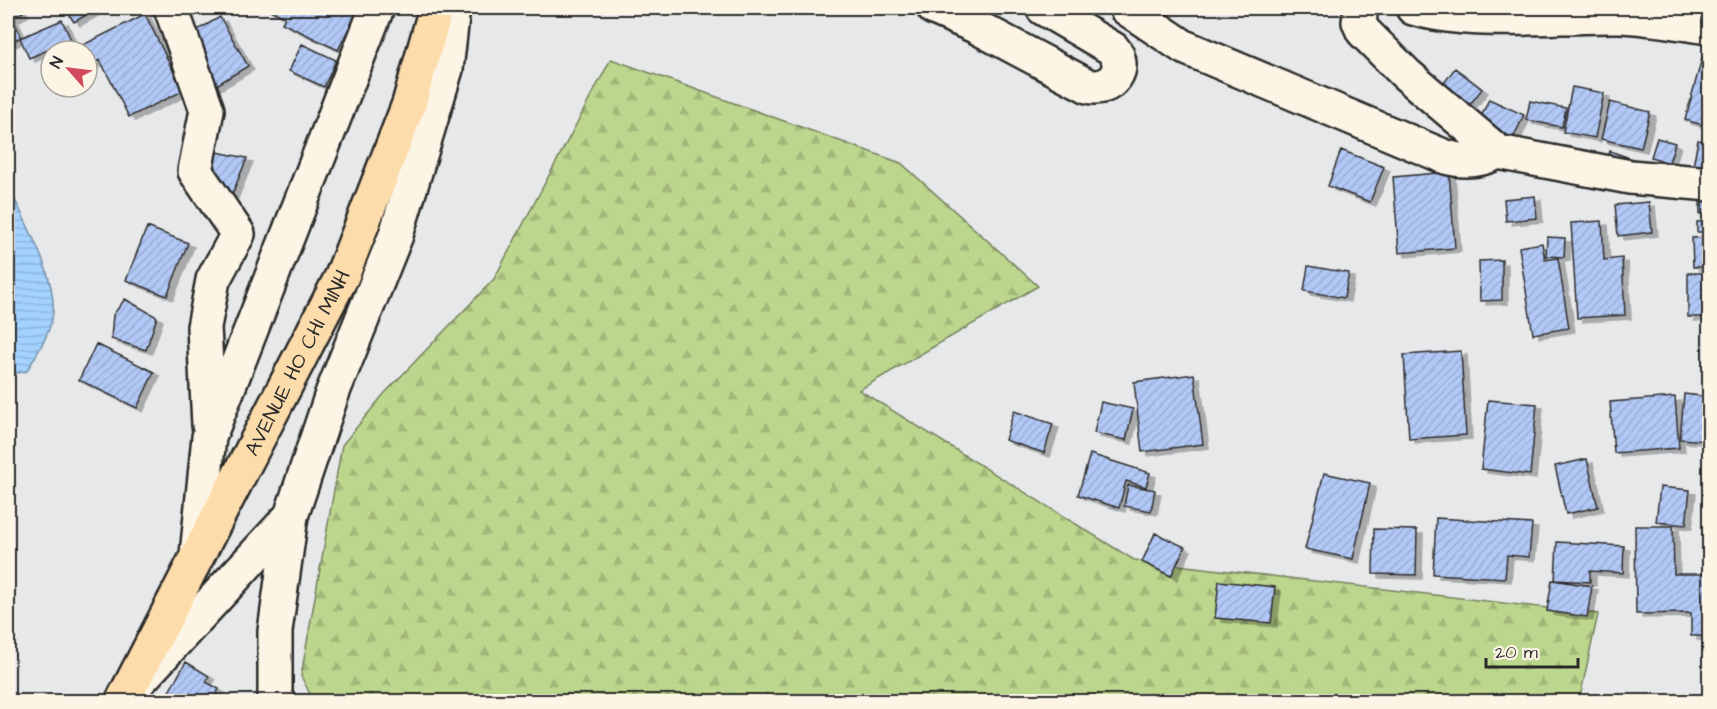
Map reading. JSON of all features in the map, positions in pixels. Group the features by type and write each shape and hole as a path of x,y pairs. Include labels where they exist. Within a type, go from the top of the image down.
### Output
{"main road":[{"name":"AVENUE HO CHI MINH","path":"124,698 342,276 409,104 436,8"}],"street":[{"path":"171,8 207,110 195,171 270,283"},
{"path":"209,437 377,8"},
{"path":"276,700 275,632 291,516 332,394 396,235 446,69 453,8"},
{"path":"934,8 975,26 1088,86 1104,87 1112,82 1119,68 1118,58 1113,49 1043,8"},
{"path":"1126,8 1185,47 1443,156 1465,161 1488,157 1498,152"},
{"path":"1361,8 1359,22 1363,31 1406,74 1498,152 1630,177 1710,184"},
{"path":"1413,8 1432,13 1484,17 1622,16 1710,27"},
{"path":"197,559 209,437 204,327 213,280 238,234"},
{"path":"124,698 291,516"}],"green space":[{"path":"611,59 901,163 1038,286 859,390 1134,560 1598,614 1579,702 314,702 301,676 342,445 384,394 494,279"}],"water":[{"path":"8,192 13,195 45,268 53,298 53,312 47,335 27,371 8,375"}],"building":[{"path":"8,8 20,8 23,12 12,18 21,37 8,44"},
{"path":"65,8 99,8 74,22"},
{"path":"266,8 359,8 338,50 282,23 285,17"},
{"path":"145,14 183,91 129,117 99,60 99,39 95,39"},
{"path":"220,17 248,66 215,86 187,36"},
{"path":"62,20 71,39 39,39 39,54 29,58 20,38"},
{"path":"302,44 336,60 324,87 289,71"},
{"path":"1704,51 1710,53 1710,127 1685,120"},
{"path":"1455,68 1482,89 1468,107 1441,87"},
{"path":"1572,87 1604,93 1595,138 1563,132"},
{"path":"1489,99 1524,115 1508,149 1474,133"},
{"path":"1530,101 1566,108 1562,127 1526,120"},
{"path":"1610,102 1650,112 1641,148 1601,139"},
{"path":"1657,138 1675,143 1669,163 1651,157"},
{"path":"1698,140 1710,142 1710,181 1691,177"},
{"path":"1341,150 1384,167 1370,202 1328,186"},
{"path":"212,151 247,158 226,209"},
{"path":"1610,151 1644,163 1606,164"},
{"path":"1449,172 1455,248 1399,253 1393,177"},
{"path":"1535,196 1537,218 1506,221 1504,199"},
{"path":"1700,201 1710,201 1710,214 1700,214"},
{"path":"1649,202 1652,232 1618,236 1615,205"},
{"path":"1602,221 1604,260 1622,258 1625,315 1577,318 1571,223"},
{"path":"1710,221 1710,232 1697,232 1697,222"},
{"path":"147,227 188,243 167,296 126,280"},
{"path":"1547,237 1565,238 1564,257 1546,256"},
{"path":"1710,237 1710,267 1693,267 1692,238"},
{"path":"1542,243 1545,260 1558,258 1569,328 1533,334 1519,247"},
{"path":"1502,260 1502,300 1480,301 1479,261"},
{"path":"1308,266 1349,273 1344,298 1304,291"},
{"path":"1688,273 1710,273 1710,317 1688,317"},
{"path":"125,299 157,317 146,350 111,339 113,315"},
{"path":"96,344 154,372 137,408 79,380"},
{"path":"1461,351 1466,435 1409,439 1404,355"},
{"path":"1194,374 1203,444 1142,452 1134,382"},
{"path":"1684,394 1710,397 1708,441 1680,439"},
{"path":"1675,397 1679,448 1614,453 1610,402"},
{"path":"1488,400 1537,404 1530,475 1481,469"},
{"path":"1101,402 1133,409 1126,440 1094,433"},
{"path":"1014,411 1053,424 1044,453 1005,440"},
{"path":"1090,454 1150,473 1146,487 1126,481 1119,508 1078,495"},
{"path":"1587,459 1598,507 1566,514 1555,466"},
{"path":"1324,473 1370,483 1353,559 1305,549"},
{"path":"1128,485 1155,490 1151,511 1124,506"},
{"path":"1660,487 1690,490 1686,525 1656,522"},
{"path":"1436,518 1532,524 1529,557 1507,555 1505,578 1433,574"},
{"path":"1635,526 1673,526 1674,574 1710,574 1710,636 1691,636 1691,613 1636,614"},
{"path":"1374,529 1417,530 1416,575 1373,574"},
{"path":"1155,533 1185,547 1171,576 1142,562"},
{"path":"1557,542 1624,546 1623,573 1590,571 1590,582 1555,580"},
{"path":"1552,580 1592,586 1587,617 1547,611"},
{"path":"1219,581 1275,587 1271,623 1215,618"},
{"path":"186,662 209,676 206,682 219,689 212,702 163,702"}]}
